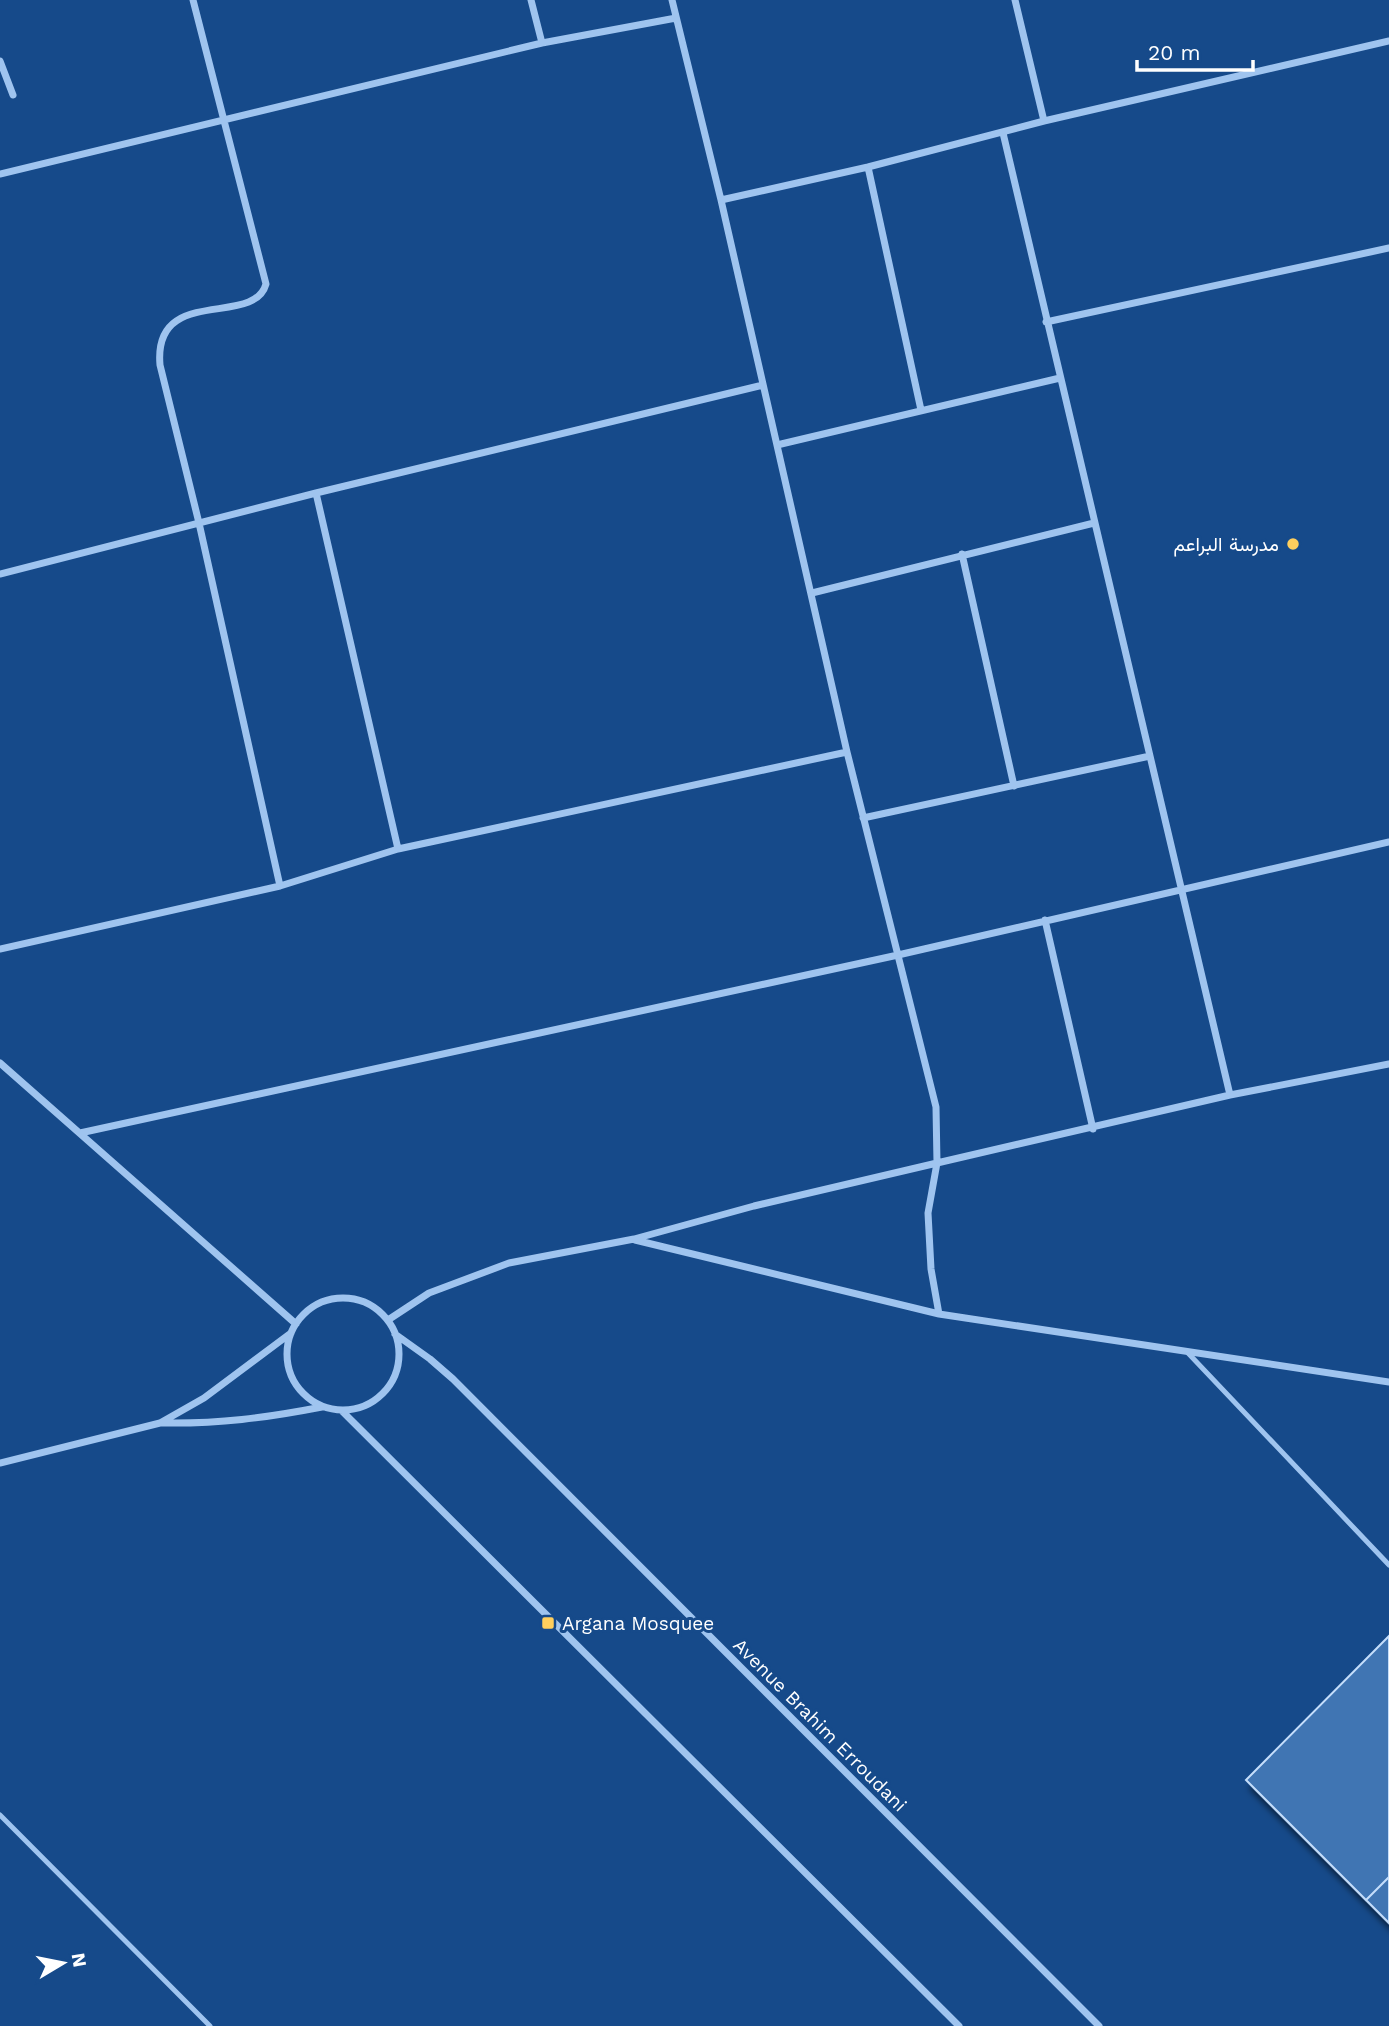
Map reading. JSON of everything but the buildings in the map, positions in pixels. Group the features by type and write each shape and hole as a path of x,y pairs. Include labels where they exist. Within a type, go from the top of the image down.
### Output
{"street":[{"path":"193,0 266,284 263,292 254,300 190,315 174,322 160,340 160,365 199,523 281,886"},
{"path":"531,0 542,43"},
{"path":"672,0 721,200 847,752 936,1107 937,1163 928,1213 931,1269 939,1314"},
{"path":"1015,0 1044,121"},
{"path":"0,174 542,43 676,18"},
{"path":"721,200 1389,41"},
{"path":"0,61 13,95"},
{"path":"1003,133 1230,1095"},
{"path":"868,167 921,410"},
{"path":"1046,321 1389,248"},
{"path":"777,445 1060,378"},
{"path":"0,574 316,493 763,386"},
{"path":"316,493 398,849"},
{"path":"812,593 1094,523"},
{"path":"962,554 1014,786"},
{"path":"0,949 281,886 398,849 847,752"},
{"path":"863,818 1150,756"},
{"path":"80,1133 898,955 1389,842"},
{"path":"1045,920 1093,1129"},
{"path":"0,1063 296,1324"},
{"path":"388,1320 429,1293 509,1263 635,1239 754,1206 1230,1095 1389,1064"},
{"path":"635,1239 939,1314 1389,1382"},
{"path":"333,1299 363,1301 377,1309 388,1320 399,1349 399,1365 394,1380 385,1393 365,1406 342,1411 322,1407 307,1397 296,1384 289,1368 287,1350 291,1333 305,1313 318,1304 333,1299"},
{"path":"160,1423 204,1398 291,1333"},
{"name":"Avenue Brahim Erroudani","path":"395,1334 453,1379 1099,2026"},
{"path":"0,1463 160,1423 213,1424 268,1418 322,1407"},
{"path":"342,1411 959,2026"}],"lane":[{"path":"1188,1353 1389,1564"},
{"path":"0,1815 210,2026"}],"place":[{"name":"مدرسة البراعم","path":"1293,544"},
{"name":"Argana Mosquee","path":"548,1623"}]}
